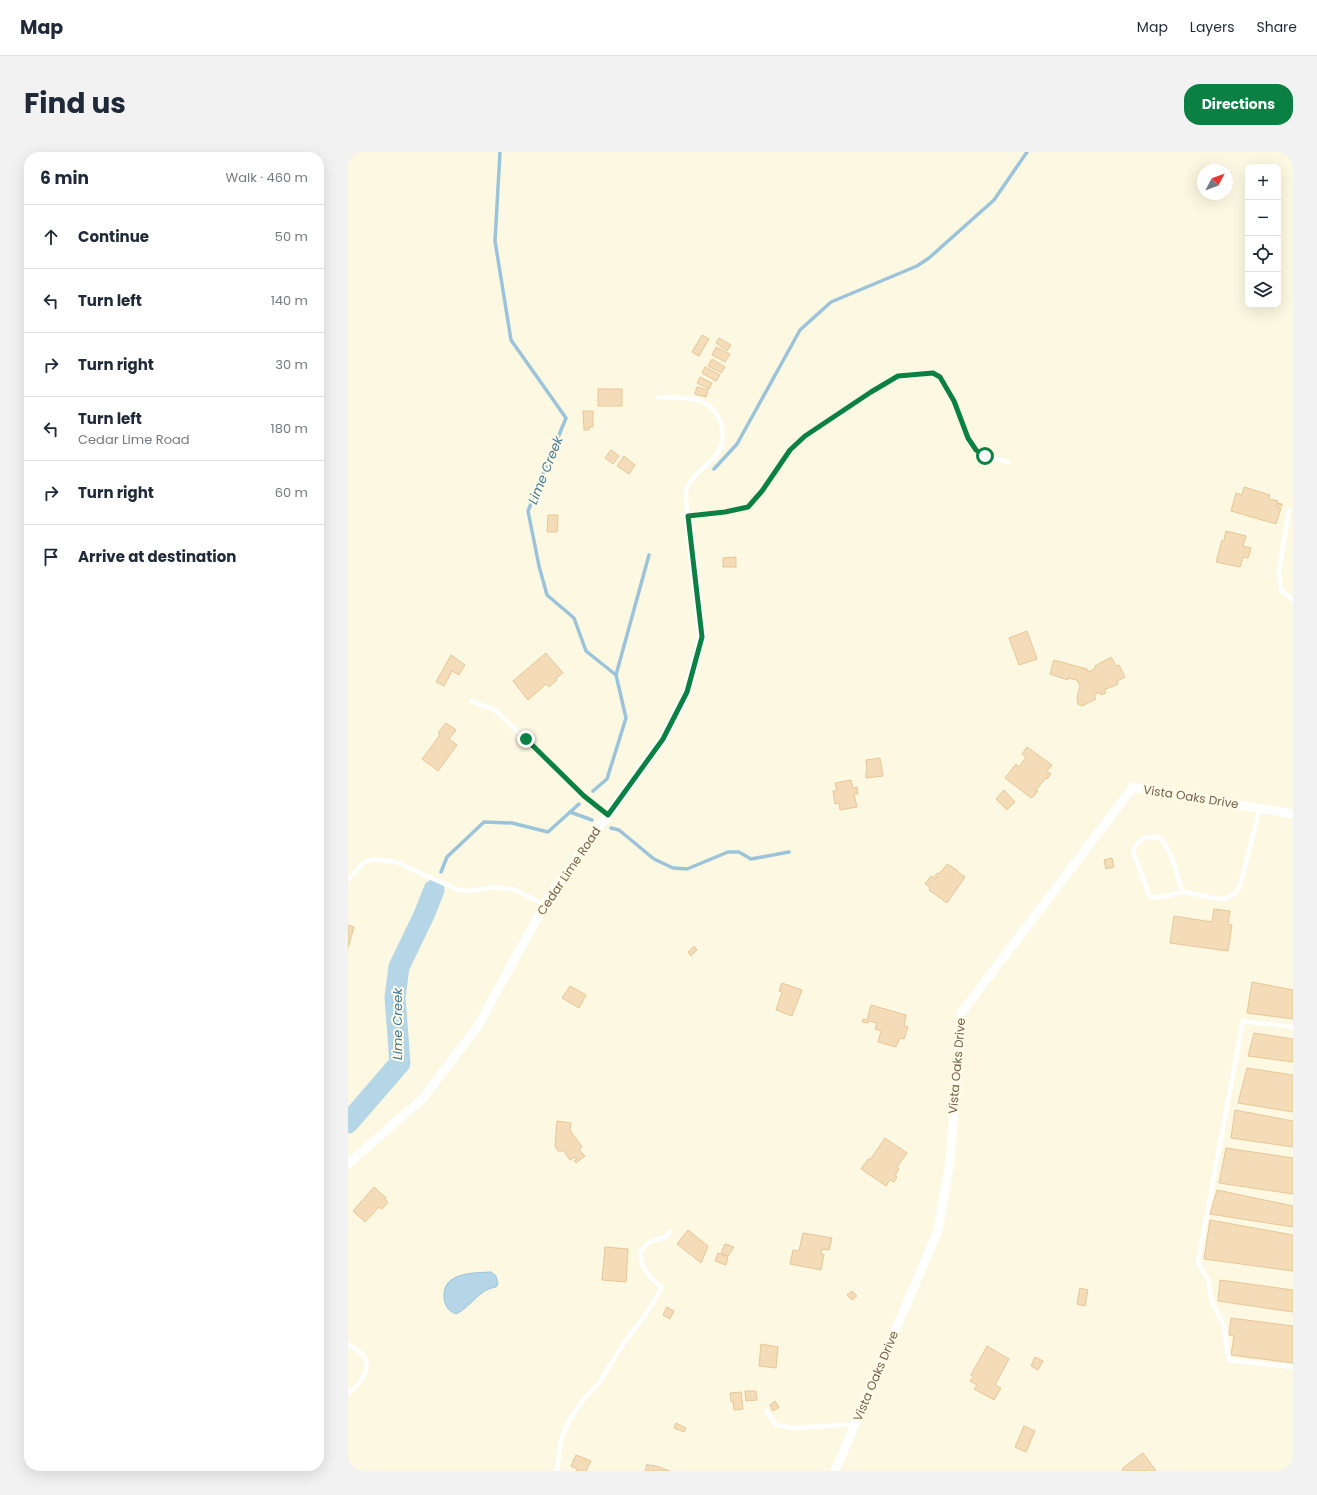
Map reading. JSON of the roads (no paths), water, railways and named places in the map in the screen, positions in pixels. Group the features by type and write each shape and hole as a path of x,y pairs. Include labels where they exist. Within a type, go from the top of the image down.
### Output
{"street":[{"name":"Cedar Lime Road","path":"348,1164 423,1098 478,1026 550,895 663,739 687,692 702,637 688,516"},
{"name":"Vista Oaks Drive","path":"835,1471 938,1231 950,1161 962,1012 1133,787 1293,814"}],"lane":[{"path":"656,397 692,398 709,404 720,420 724,432 718,453 695,476 686,489 688,516 725,512 748,507 762,491 790,450 805,436 898,376 933,373 940,377 954,401 968,438 976,450 985,456 1008,462"},
{"path":"1289,510 1279,571 1281,590 1293,600"},
{"path":"471,701 495,710 584,796 608,815"},
{"path":"1183,892 1167,846 1162,839 1156,836 1142,839 1135,845 1133,851 1151,897 1156,898 1183,892 1220,899 1231,897 1237,892 1240,886 1260,808"},
{"path":"348,880 363,863 373,859 396,862 458,890 470,891 494,886 516,890 545,905"},
{"path":"1293,1027 1243,1021 1198,1262 1208,1280 1212,1302 1223,1324 1228,1360 1293,1367"},
{"path":"557,1471 561,1439 571,1417 586,1397 600,1382 629,1336 647,1313 662,1287 647,1276 642,1264 640,1252 649,1242 665,1237 670,1232"},
{"path":"348,1344 362,1353 366,1363 365,1370 359,1384 348,1393"},
{"path":"767,1411 776,1425 793,1428 855,1424"}],"water":[{"path":"491,1272 496,1276 498,1284 496,1287 485,1291 456,1314 451,1312 445,1304 444,1298 445,1289 448,1283 460,1276"}],"waterway":[{"name":"Lime Creek","path":"500,152 495,241 511,340 566,418 528,511 539,566 547,595 574,618 586,651 616,675 626,718 607,779 593,791"},
{"path":"714,469 737,444 800,330 831,302 917,266 929,258 994,200 1027,152"},
{"path":"616,675 649,555"},
{"name":"Lime Creek","path":"441,872 447,857 484,822 512,823 548,832 579,804"},
{"path":"570,812 592,820"},
{"path":"611,828 619,830 654,859 673,868 687,869 728,852 739,852 751,859 789,852"},
{"name":"Lime Creek","path":"348,1123 400,1063 395,997 399,967 424,915 434,890"}]}
